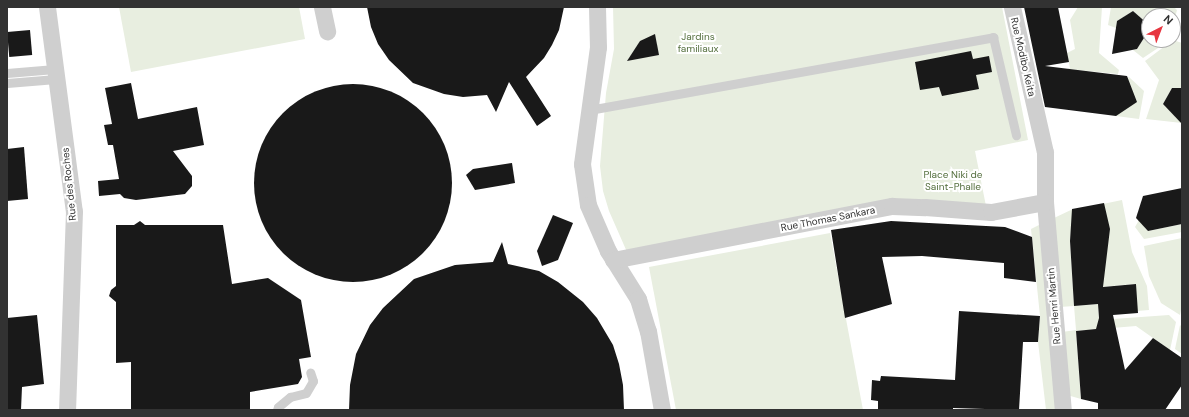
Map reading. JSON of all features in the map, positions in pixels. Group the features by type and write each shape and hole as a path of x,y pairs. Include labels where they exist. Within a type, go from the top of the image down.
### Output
{"street":[{"name":"Rue des Roches","path":"47,7 74,211 68,410"},
{"path":"322,7 327,31"},
{"path":"597,7 598,47 582,164 588,205 608,251 638,298 648,331 662,410"},
{"name":"Rue Modibo Keita","path":"1012,7 1045,152 1045,202"},
{"name":"Rue Thomas Sankara","path":"613,260 892,206 992,212 1045,202"},
{"name":"Rue Henri Martin","path":"1045,202 1064,410"}],"lane":[{"path":"589,110 993,37 1016,135"},
{"path":"7,73 56,74"},
{"path":"7,83 56,74"},
{"path":"277,410 278,407 290,397 306,393 313,381 310,372"}],"green space":[{"path":"119,7 299,7 305,39 131,72"},
{"path":"613,7 1002,7 1028,140 975,151 986,206 891,200 627,252 609,211 603,191 600,166 606,93 614,49"},
{"path":"1078,7 1102,7 1099,53 1119,70 1118,74 1067,69 1070,68 1067,53 1075,49 1070,20"},
{"path":"1111,7 1175,8 1141,8 1141,18 1133,11 1117,21 1116,28 1108,25"},
{"path":"1141,43 1141,48 1158,48 1143,58 1133,50 1137,49"},
{"path":"1182,43 1182,88 1172,88 1163,104 1182,123 1146,119 1159,80 1145,61 1162,48 1181,48"},
{"path":"1129,77 1144,91 1139,119 1116,116 1127,78"},
{"path":"1122,200 1132,252 1147,286 1149,310 1137,311 1135,284 1102,287 1098,205"},
{"path":"1073,209 1070,241 1074,306 1060,307 1054,218"},
{"path":"1139,220 1148,231 1182,224 1182,232 1144,239 1135,227"},
{"path":"1039,225 1059,410 1046,410 1038,342 1040,316 1031,229"},
{"path":"830,233 863,410 676,410 649,267"},
{"path":"1182,238 1182,306 1180,315 1161,303 1149,276 1144,246"},
{"path":"1098,304 1099,320 1169,315 1176,322 1170,350 1136,326 1076,331 1081,399 1067,395 1062,332 1076,330 1074,306"},
{"path":"1180,325 1182,327 1182,354 1175,349"}],"building":[{"path":"367,7 564,7 559,30 552,45 544,58 526,77 551,116 537,126 509,82 496,112 487,95 463,97 444,94 413,83 389,60 378,44 371,27"},
{"path":"1024,7 1058,7 1069,62 1045,66 1127,76 1137,102 1116,116 1045,107"},
{"path":"1133,11 1141,18 1141,43 1137,49 1112,54 1117,21"},
{"path":"30,30 32,55 9,57 7,32"},
{"path":"655,34 659,55 627,61 640,41"},
{"path":"971,51 973,59 989,56 992,72 976,75 979,89 942,96 939,87 920,90 915,62"},
{"path":"131,83 138,119 197,107 204,145 173,151 192,176 192,186 185,194 136,200 124,198 120,194 99,196 98,181 119,179 113,145 108,145 104,125 112,124 105,88"},
{"path":"353,84 382,88 400,96 423,113 440,136 448,154 452,183 448,212 440,230 423,253 400,270 382,278 353,282 324,278 306,270 283,253 266,230 258,212 254,183 258,154 266,136 283,113 306,96 324,88"},
{"path":"1172,88 1182,88 1182,124 1163,104"},
{"path":"24,147 28,199 7,201 7,149"},
{"path":"512,163 515,183 475,190 466,175 473,169"},
{"path":"1182,188 1182,224 1148,231 1136,218 1143,196"},
{"path":"1104,203 1110,229 1103,287 1136,284 1138,313 1113,315 1125,370 1153,338 1182,358 1182,385 1165,410 1098,410 1098,403 1081,399 1076,331 1096,329 1099,318 1098,304 1074,306 1070,241 1072,209"},
{"path":"553,215 573,223 558,260 542,266 537,251"},
{"path":"140,221 145,225 223,225 232,284 268,278 301,300 311,357 299,359 302,377 298,384 250,392 250,410 131,410 131,362 116,363 116,302 109,296 111,290 116,286 116,225 134,225"},
{"path":"891,221 1005,227 1032,237 1036,282 1004,278 1004,263 922,256 882,257 892,304 845,318 831,230"},
{"path":"502,242 508,264 539,271 558,282 583,302 597,318 613,345 619,364 623,385 624,410 349,410 350,385 356,354 370,325 383,308 414,279 455,265 493,262"},
{"path":"959,311 1040,316 1038,342 1023,342 1019,410 953,408 953,410 878,410 878,401 871,400 872,380 880,381 881,376 955,380"},
{"path":"37,315 44,384 22,387 21,410 7,410 7,318"}],"park label":[{"name":"Jardins familiaux","path":"698,42"},
{"name":"Place Niki de Saint-Phalle","path":"953,180"}]}
